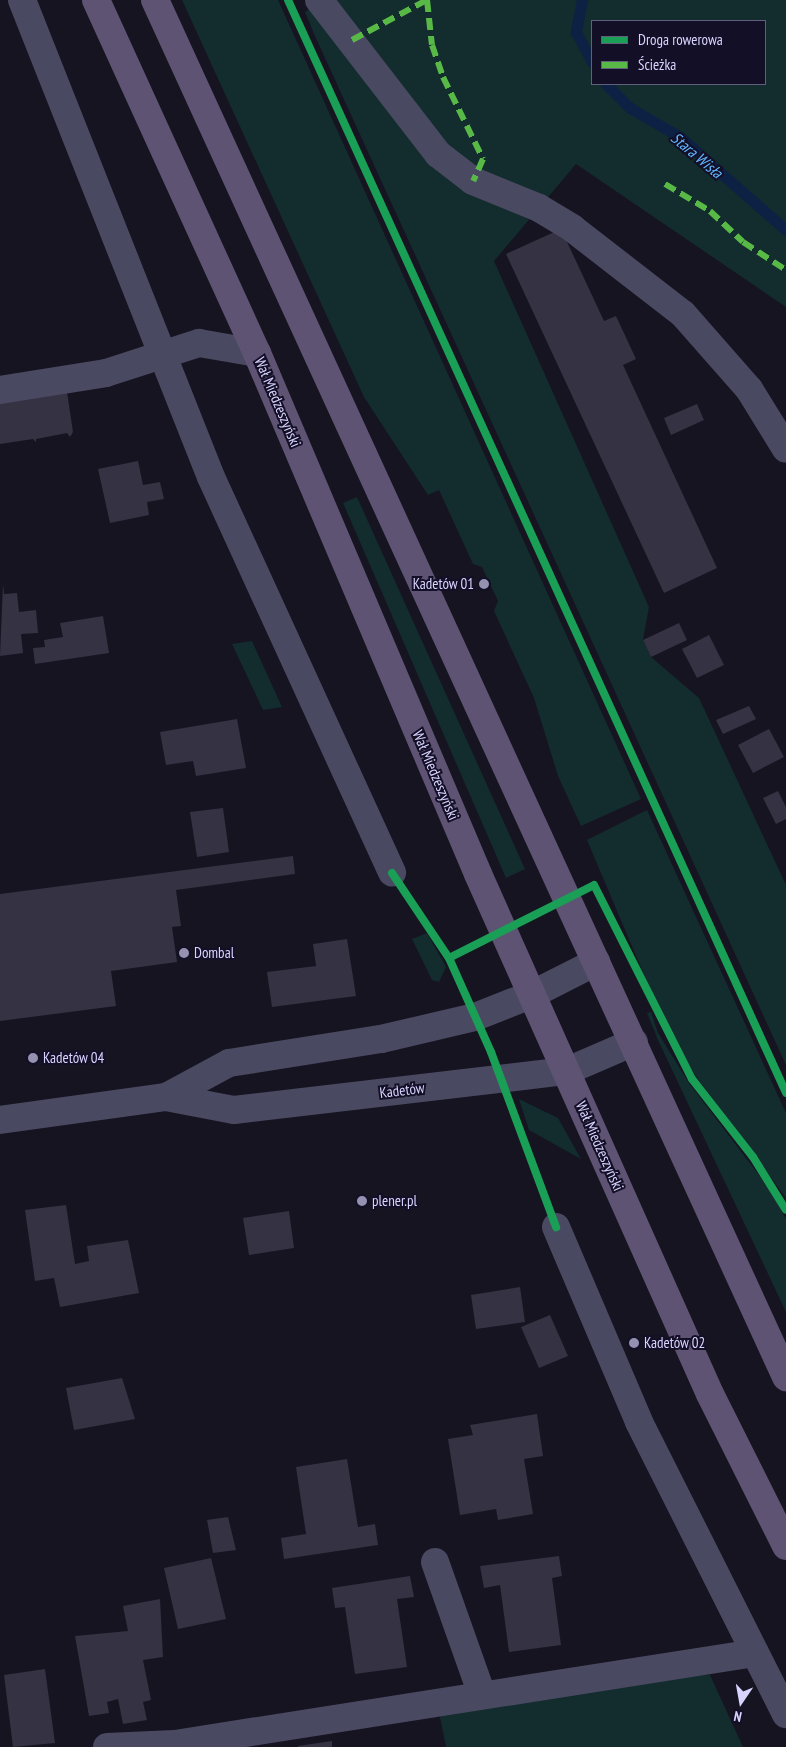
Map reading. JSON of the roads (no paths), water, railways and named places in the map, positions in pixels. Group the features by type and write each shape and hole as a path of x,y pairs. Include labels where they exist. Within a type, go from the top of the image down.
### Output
{"main road":[{"name":"Wał Miedzeszyński","path":"96,0 257,353 533,994 710,1394 786,1546"},
{"path":"155,0 786,1376"}],"street":[{"path":"22,0 211,477 392,873"},
{"path":"320,1 438,154 473,181 539,208 572,228 683,314 749,389 786,448"},
{"path":"0,390 106,373 190,345 211,342 257,353"},
{"name":"Kadetów","path":"166,1098 229,1063 381,1039 451,1024 533,994 596,962"},
{"name":"Kadetów","path":"0,1120 166,1098 234,1110 567,1071 634,1042"},
{"path":"556,1227 640,1422 786,1714"},
{"path":"435,1562 482,1695"},
{"path":"107,1747 175,1744 755,1653"}],"waterway":[{"name":"Stara Wisła","path":"582,0 576,32 591,60"},
{"name":"Stara Wisła","path":"607,85 630,108 680,137 786,230"}],"place":[{"name":"Kadetów 01","path":"484,584"},
{"name":"Dombal","path":"184,953"},
{"name":"Kadetów 04","path":"33,1058"},
{"name":"plener.pl","path":"362,1201"},
{"name":"Kadetów 02","path":"634,1343"}]}
